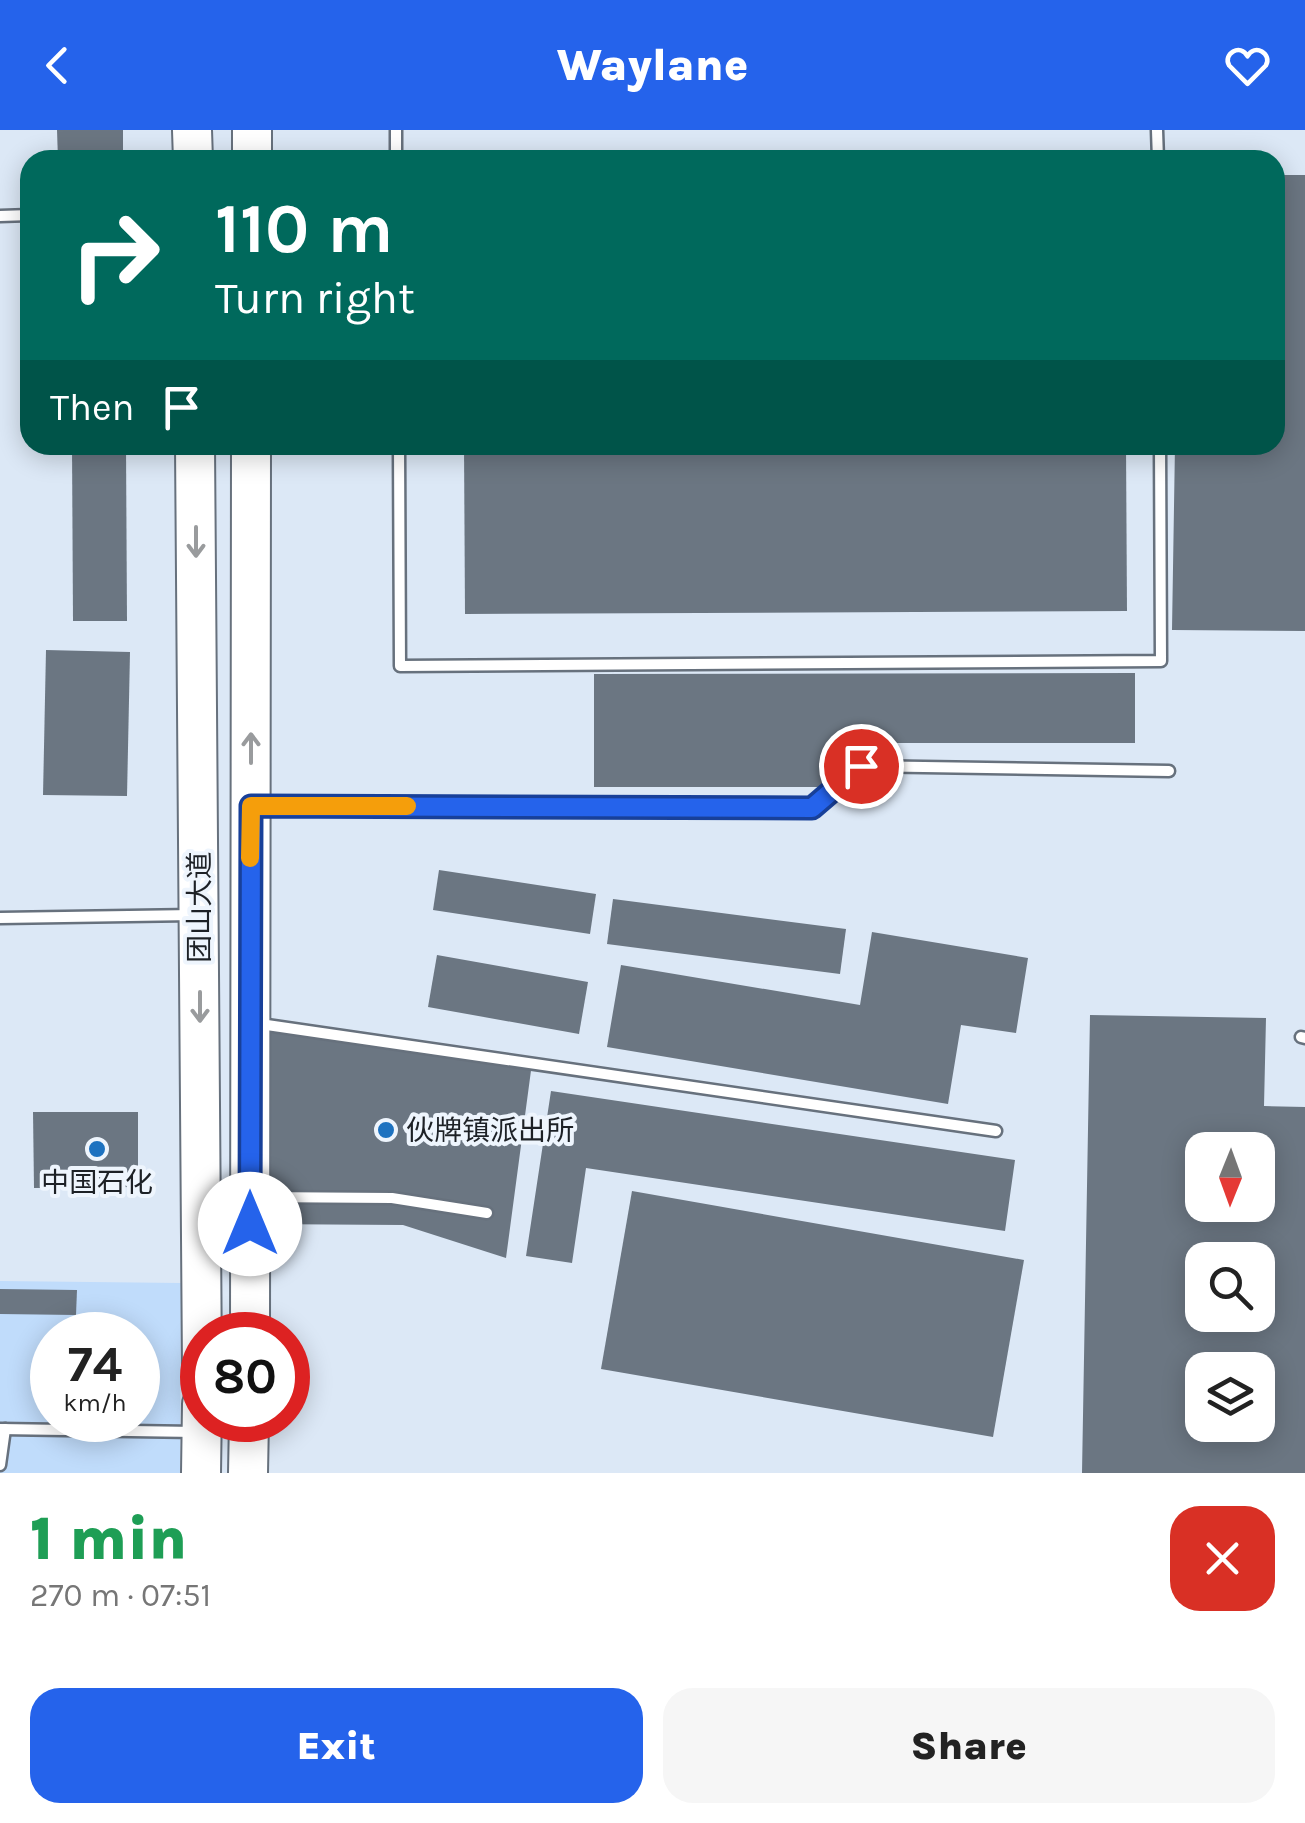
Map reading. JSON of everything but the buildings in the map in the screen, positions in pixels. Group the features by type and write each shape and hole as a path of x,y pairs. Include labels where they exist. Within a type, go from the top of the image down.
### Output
{"highway":[{"name":"团山大道","path":"195,455 202,1312"},
{"name":"团山大道","path":"250,1312 251,455"},
{"path":"201,1473 202,1442"},
{"path":"248,1473 249,1442"}],"lane":[{"path":"398,455 400,666 420,666 1162,661 1160,455"},
{"path":"251,806 812,808 861,766 1169,771"},
{"path":"0,918 199,915"},
{"path":"250,1022 996,1131"},
{"path":"250,1198 392,1198 487,1213"},
{"path":"0,1465 3,1429 180,1419"}],"shaded area":[{"path":"0,1281 181,1283 180,1473 0,1473"}],"slow traffic":[{"path":"250,858 251,806 407,806"}],"place":[{"name":"伙牌镇派出所","path":"386,1130"},
{"name":"中国石化","path":"97,1149"}],"route":[{"path":"250,1224 251,806 812,808 861,766"}]}
